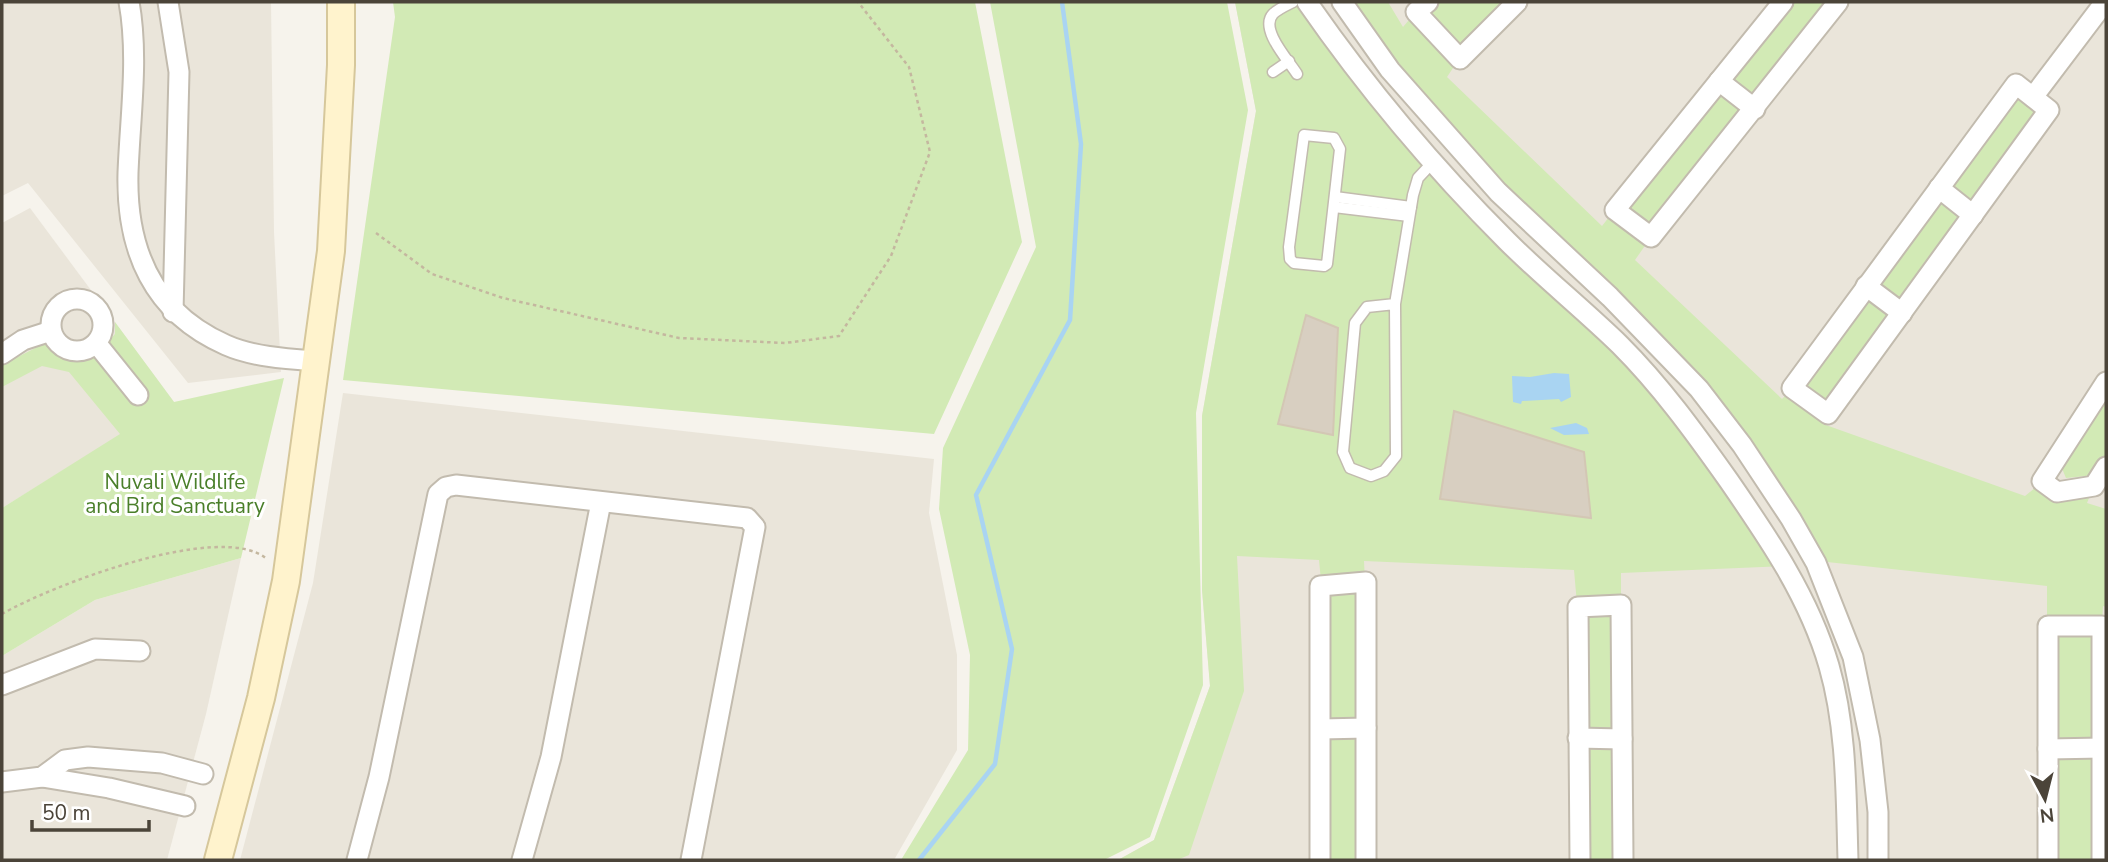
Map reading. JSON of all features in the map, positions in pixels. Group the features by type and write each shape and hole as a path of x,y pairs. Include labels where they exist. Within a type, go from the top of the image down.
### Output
{"street":[{"path":"130,2 132,88 128,177 134,242 153,287 173,312 227,346 284,358 316,361"},
{"path":"168,2 179,72 173,312"},
{"path":"218,860 261,698 286,574 331,251 341,65 341,2"},
{"path":"1307,2 1383,106 1433,162 1508,242 1619,344 1662,390 1781,556 1816,629 1829,667 1844,748 1849,860"},
{"path":"1342,2 1390,70 1498,192 1611,297 1699,389 1742,444 1809,551 1853,657 1870,740 1878,812 1878,860"},
{"path":"1427,2 1416,12 1460,59 1517,2"},
{"path":"1783,2 1615,211 1651,237 1838,2"},
{"path":"2033,97 2103,4"},
{"path":"1719,81 1755,109"},
{"path":"2016,84 2033,97 2049,110 1828,414 1792,388 2016,84"},
{"path":"1938,188 1973,215"},
{"path":"1866,286 1902,313"},
{"path":"85,300 99,310 103,318 102,336 97,344 82,352 66,350 54,339 51,331 54,313 59,306 67,301 85,300"},
{"path":"2,354 23,340 51,331"},
{"path":"97,344 138,395"},
{"path":"2106,382 2042,481 2057,492 2094,486 2106,467"},
{"path":"357,860 379,777 438,494 446,487 456,485 747,518 755,527 691,860"},
{"path":"522,860 551,757 601,502"},
{"path":"1781,556 1809,551"},
{"path":"1320,860 1320,586 1366,582 1366,860"},
{"path":"1580,860 1578,607 1621,605 1623,860"},
{"path":"2048,860 2048,626 2102,626 2102,860"},
{"path":"2,685 95,649 140,651"},
{"path":"1321,729 1366,728"},
{"path":"1578,738 1622,739"},
{"path":"2048,749 2102,748"},
{"path":"43,777 65,760 88,757 162,762 203,775"},
{"path":"2,782 43,777 109,788 185,806"}],"lane":[{"path":"1293,2 1272,14 1269,23 1270,32 1297,74"},
{"path":"1273,72 1289,61"},
{"path":"1304,135 1334,138 1339,142 1334,202 1327,264 1294,263 1290,259 1289,247 1304,135"},
{"path":"1395,304 1367,307 1355,323 1343,452 1350,468 1366,475 1384,471 1396,456 1395,304 1418,178 1433,162"},
{"path":"1334,202 1410,212"}],"path":[{"path":"376,233 432,274 503,298 666,335 785,343 839,336 891,256 930,152 909,67 858,2"},
{"path":"2,614 34,597 94,575 188,549 258,551 286,574"}],"shaded area":[{"path":"2,2 271,2 274,232 281,372 188,383 28,183 2,196"},
{"path":"1235,2 2106,2 2106,860 1118,860 1154,840 1210,686 1202,590 1202,416 1256,111"},
{"path":"30,208 174,402 2,508 2,223"},
{"path":"343,393 934,459 929,513 957,655 957,750 894,860 240,860 313,583"},
{"path":"241,558 206,714 167,860 2,860 2,656 95,600"}],"green space":[{"path":"393,2 975,2 1022,242 934,434 343,380 395,17"},
{"path":"990,2 1227,2 1248,110 1196,413 1203,685 1150,837 1104,860 901,860 968,750 970,655 939,509 943,448 1036,247"},
{"path":"1235,2 1304,2 1382,107 1618,345 1784,566 1621,573 1621,603 1577,604 1574,570 1364,561 1365,581 1321,581 1319,560 1237,556 1244,691 1189,855 1177,860 1118,860 1154,840 1210,686 1202,590 1202,416 1256,111"},
{"path":"1346,2 1388,2 1403,27 1415,13 1459,59 1447,77 1602,226 1613,212 1649,240 1635,260 1782,399 1792,389 1827,415 1823,424 2025,496 2041,483 2093,488 2087,503 2106,509 2106,607 2103,606 2102,622 2047,621 2047,586 1818,561 1745,444 1501,190"},
{"path":"1436,2 1506,2 1460,47 1426,11"},
{"path":"1791,2 1831,2 1755,99 1728,80"},
{"path":"2016,88 2044,111 1973,210 1943,188"},
{"path":"1719,90 1747,109 1649,228 1622,210"},
{"path":"1939,196 1968,216 1902,304 1873,285"},
{"path":"1866,293 1896,312 1827,408 1800,387"},
{"name":"Nuvali Wildlife and Bird Sanctuary","path":"115,322 174,402 284,378 241,558 95,600 2,656 2,508 120,434 69,372 42,366 2,387 2,365 53,339 73,348 101,350 115,334"},
{"path":"2106,391 2106,459 2096,475 2066,478 2061,466"},
{"path":"1362,587 1362,723 1327,724 1325,590"},
{"path":"1618,609 1618,734 1583,733 1582,611"},
{"path":"2052,630 2098,631 2098,743 2052,745"},
{"path":"1362,732 1361,860 1325,860 1326,734"},
{"path":"1619,742 1618,860 1584,860 1582,743"},
{"path":"2098,752 2097,860 2053,860 2052,754"}],"water":[{"path":"1554,373 1569,374 1571,397 1561,402 1559,399 1522,401 1521,404 1513,402 1512,376 1530,377"},
{"path":"1576,423 1587,428 1589,434 1564,435 1550,428"}],"building":[{"path":"1306,315 1338,328 1333,435 1278,424"},
{"path":"1454,411 1584,452 1591,518 1440,499"}],"waterway":[{"path":"919,860 995,764 1012,649 976,495 1070,320 1081,144 1062,2"}]}
